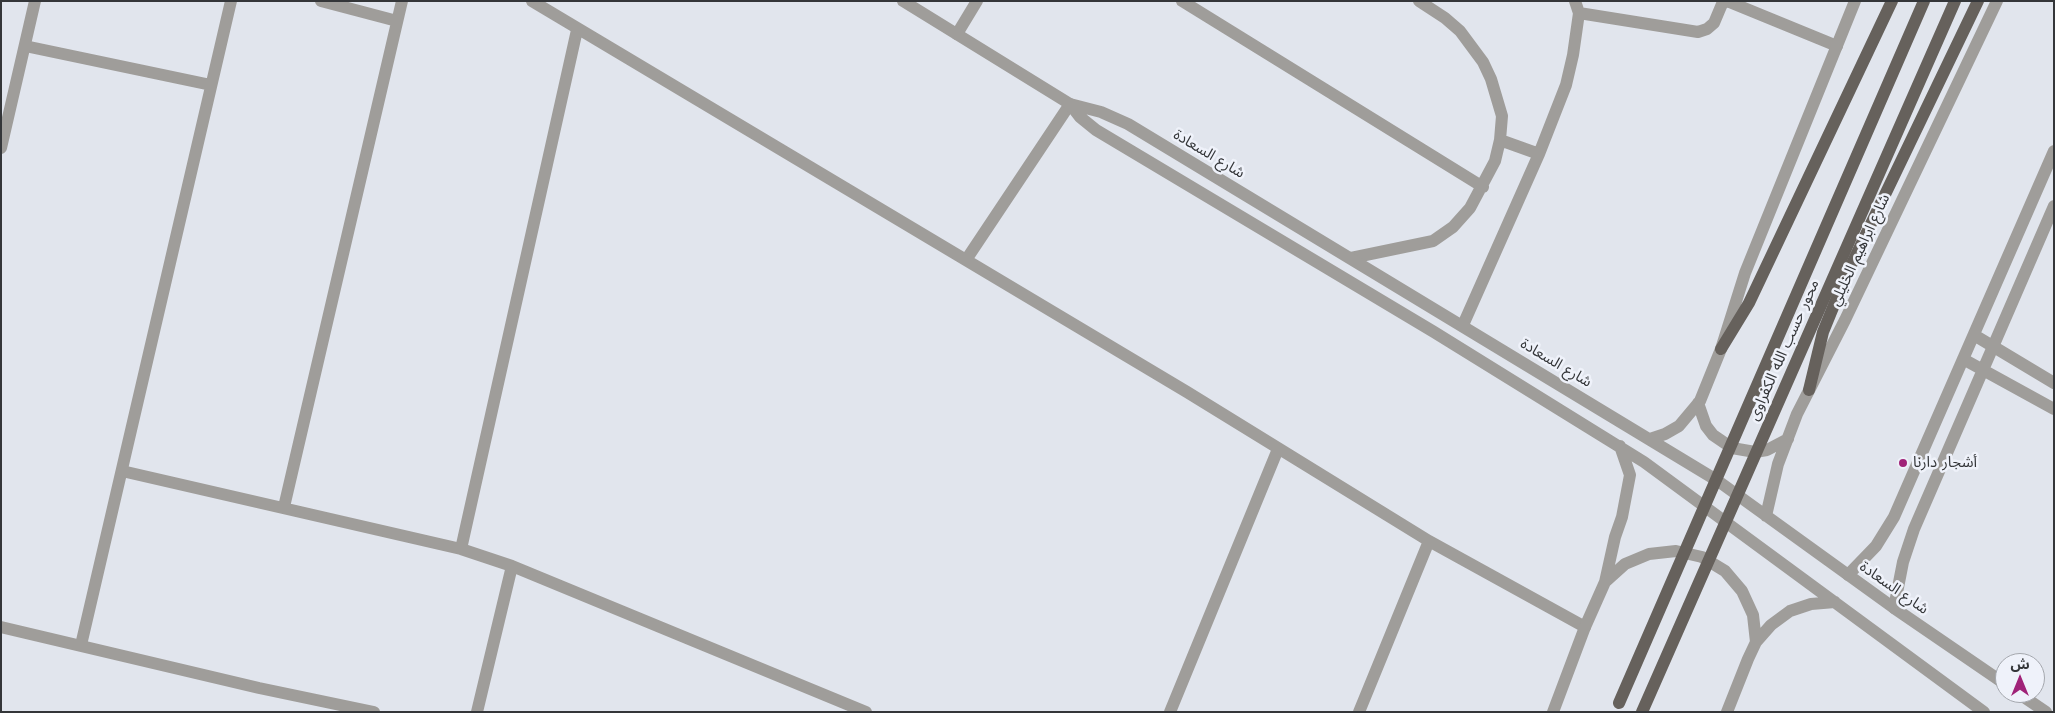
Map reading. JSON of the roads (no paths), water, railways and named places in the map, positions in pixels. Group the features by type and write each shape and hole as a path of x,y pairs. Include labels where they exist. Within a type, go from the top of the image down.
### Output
{"main road":[{"path":"1721,349 1749,302 1892,1"},
{"name":"محور حسب الله الكفراوى","path":"1617,707 1924,1"},
{"name":"محور حسب الله الكفراوى","path":"1642,712 1955,1"},
{"path":"1809,390 1823,332 1845,278 1978,1"}],"street":[{"path":"1,148 35,1"},
{"path":"82,645 231,1"},
{"path":"320,1 398,21"},
{"path":"284,507 402,1"},
{"path":"532,1 577,30 966,260 1429,541 1585,627"},
{"name":"شارع السعادة","path":"903,1 1070,104 1101,112 1128,124 1718,481 1894,608 1995,677"},
{"path":"957,34 977,1"},
{"path":"1351,258 1433,241 1459,221 1470,208 1483,187 1495,160 1500,140 1502,116 1498,98 1483,62 1453,24 1430,6 1419,1"},
{"path":"1650,440 1666,434 1679,426 1698,404 1721,349 1745,273 1855,1"},
{"name":"شارع ابراهيم الخليلي","path":"1766,516 1778,464 1809,390 1845,320 1997,1"},
{"path":"1463,325 1539,154 1566,85 1573,54 1577,7 1698,32 1707,29 1714,23 1722,4 1727,2 1837,46"},
{"path":"1188,3 1483,187"},
{"path":"461,549 577,30"},
{"path":"25,46 211,85"},
{"path":"966,260 1070,104"},
{"name":"شارع السعادة","path":"1070,104 1080,117 1096,130 1434,332 1620,446 1708,508 1748,540 1984,712"},
{"path":"1500,140 1539,154"},
{"path":"1848,575 1876,546 1894,517 2054,151"},
{"path":"1894,608 1908,545 2054,206"},
{"path":"1974,335 2054,383"},
{"path":"1964,359 2054,409"},
{"path":"1698,404 1706,426 1713,435 1732,448 1755,452 1772,448 1788,440"},
{"path":"1553,712 1585,627 1605,582 1627,497 1630,476 1620,446"},
{"path":"1170,712 1278,449"},
{"path":"122,471 461,549 512,566 866,712"},
{"path":"1360,712 1429,541"},
{"path":"1605,582 1625,564 1649,554 1676,551 1702,557 1725,571 1742,591 1753,615 1756,642"},
{"path":"477,712 512,566"},
{"path":"1727,712 1756,642 1771,625 1790,611 1811,604 1835,602"},
{"path":"1,627 259,688 374,712"},
{"path":"2033,703 2046,712"}],"place":[{"name":"أشجار دارنا","path":"1903,463"}]}
